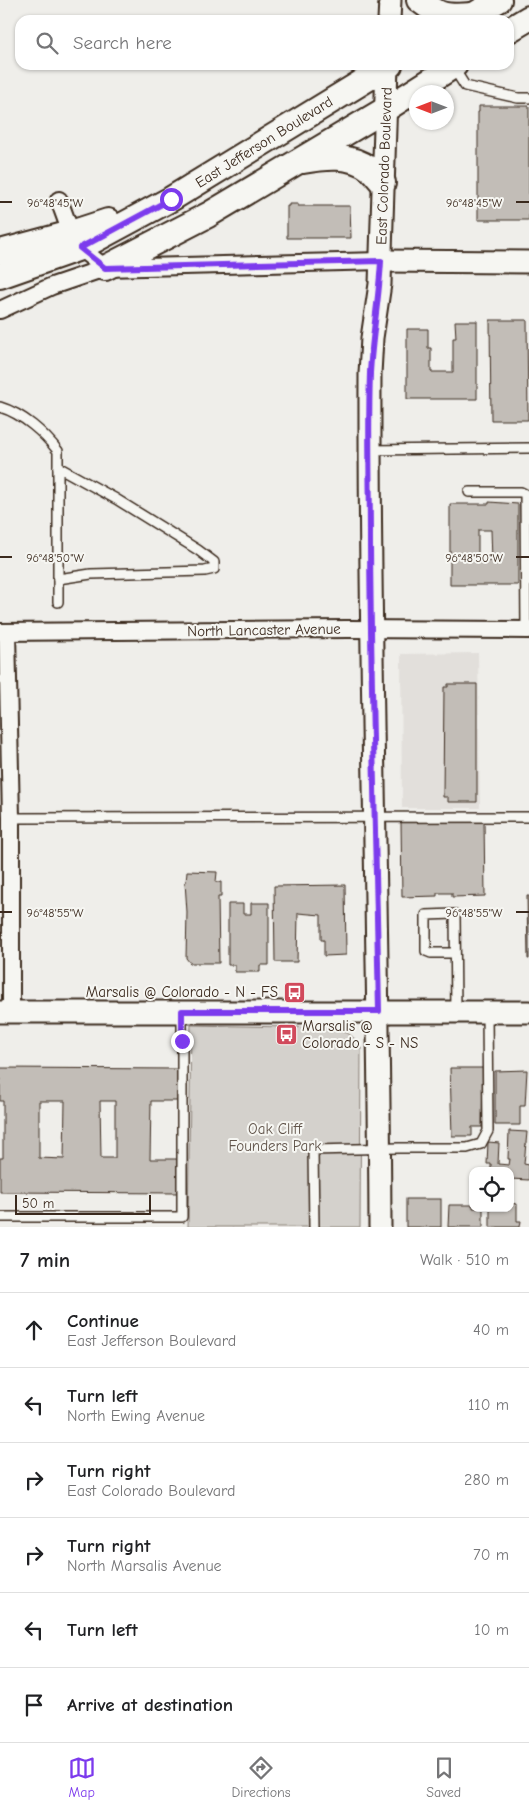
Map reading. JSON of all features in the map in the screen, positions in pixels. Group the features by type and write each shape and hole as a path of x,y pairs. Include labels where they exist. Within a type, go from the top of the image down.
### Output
{"main road":[{"path":"419,0 434,12 443,15"},
{"path":"473,15 499,0"},
{"path":"514,27 529,18"},
{"name":"East Jefferson Boulevard","path":"76,241 171,199 381,70"},
{"path":"105,268 208,215 448,70"},
{"path":"299,161 326,157 351,160 369,168 383,184"},
{"path":"0,252 76,241"},
{"path":"0,276 76,241"}],"street":[{"path":"389,15 390,0"},
{"name":"East Colorado Boulevard","path":"380,1227 379,1011 371,630 370,450 371,365 381,261 388,70"},
{"path":"59,200 76,241 105,268"},
{"path":"0,310 52,286 105,268 381,261 529,262"},
{"name":"North Lancaster Avenue","path":"3,632 527,630"},
{"path":"3,632 11,818 4,1012 529,1012"}],"lane":[{"path":"456,70 465,86 518,98 529,98"},
{"path":"0,407 20,416 48,438 58,451 58,602"},
{"path":"370,450 529,448"},
{"path":"58,467 116,499 198,550 214,562 215,566 214,569 206,571 91,574 58,579"},
{"path":"469,492 522,492 526,498 527,630"},
{"path":"11,818 529,817"},
{"path":"455,953 431,953 426,951 426,915 455,914 456,1011"},
{"path":"0,1217 182,1217 182,1011"},
{"path":"314,1227 313,1150 467,1148 481,1144 488,1131 487,1012"}],"shaded area":[{"path":"478,653 480,808 402,808 401,654"}],"green space":[{"name":"Oak Cliff Founders Park","path":"191,1025 336,1028 354,1038 361,1048 360,1227 188,1227"}],"building":[{"path":"479,106 529,106 529,220 478,220"},
{"path":"289,204 298,204 298,206 350,206 351,238 287,238 287,206"},
{"path":"490,320 527,320 528,420 491,420"},
{"path":"455,321 477,321 477,399 407,399 407,329 428,329 428,348 431,348 431,372 453,372 453,338 456,338"},
{"path":"489,502 518,504 518,585 450,585 450,504 489,504","holes":["478,530 491,530 492,561 478,561"]},
{"path":"448,684 477,684 477,802 448,802 448,797 443,797 444,687 448,687"},
{"path":"484,821 485,896 452,897 452,893 437,893 437,896 402,897 401,822"},
{"path":"187,871 217,872 216,882 221,882 221,897 218,897 219,963 190,963 186,958 187,912 185,882"},
{"path":"345,885 346,955 324,956 324,940 321,940 321,915 298,913 297,962 275,962 274,886"},
{"path":"527,896 529,896 529,959 528,959"},
{"path":"251,903 269,903 269,965 260,965 260,972 235,972 235,965 228,965 228,904 243,904 243,914 251,914"},
{"path":"0,1068 179,1069 179,1101 151,1101 150,1159 181,1159 180,1193 0,1192 0,1158 3,1158 3,1101 0,1101","holes":["39,1101 65,1101 64,1159 39,1158","100,1101 115,1101 115,1158 101,1158"]},
{"path":"450,1068 483,1068 482,1127 472,1127 472,1136 452,1136"},
{"path":"527,1070 525,1106 520,1106 520,1125 495,1125 495,1071"},
{"path":"509,1131 527,1132 524,1164 529,1165 529,1180 514,1179 514,1167 491,1167 491,1164 487,1164 488,1142 499,1143 498,1164 509,1165 510,1159 508,1159"},
{"path":"406,1199 441,1199 441,1227 406,1227"},
{"path":"514,1204 517,1204 517,1221 521,1221 520,1227 490,1227 490,1212 514,1212"},
{"path":"449,1205 469,1205 469,1212 483,1212 483,1227 448,1227"}],"place":[{"name":"Marsalis @ Colorado - N - FS","path":"294,992"},
{"name":"Marsalis @ Colorado - S - NS","path":"286,1035"}],"route":[{"path":"171,199 80,248 105,268 381,261 370,374 371,630 379,1011 182,1011 182,1041"}]}
